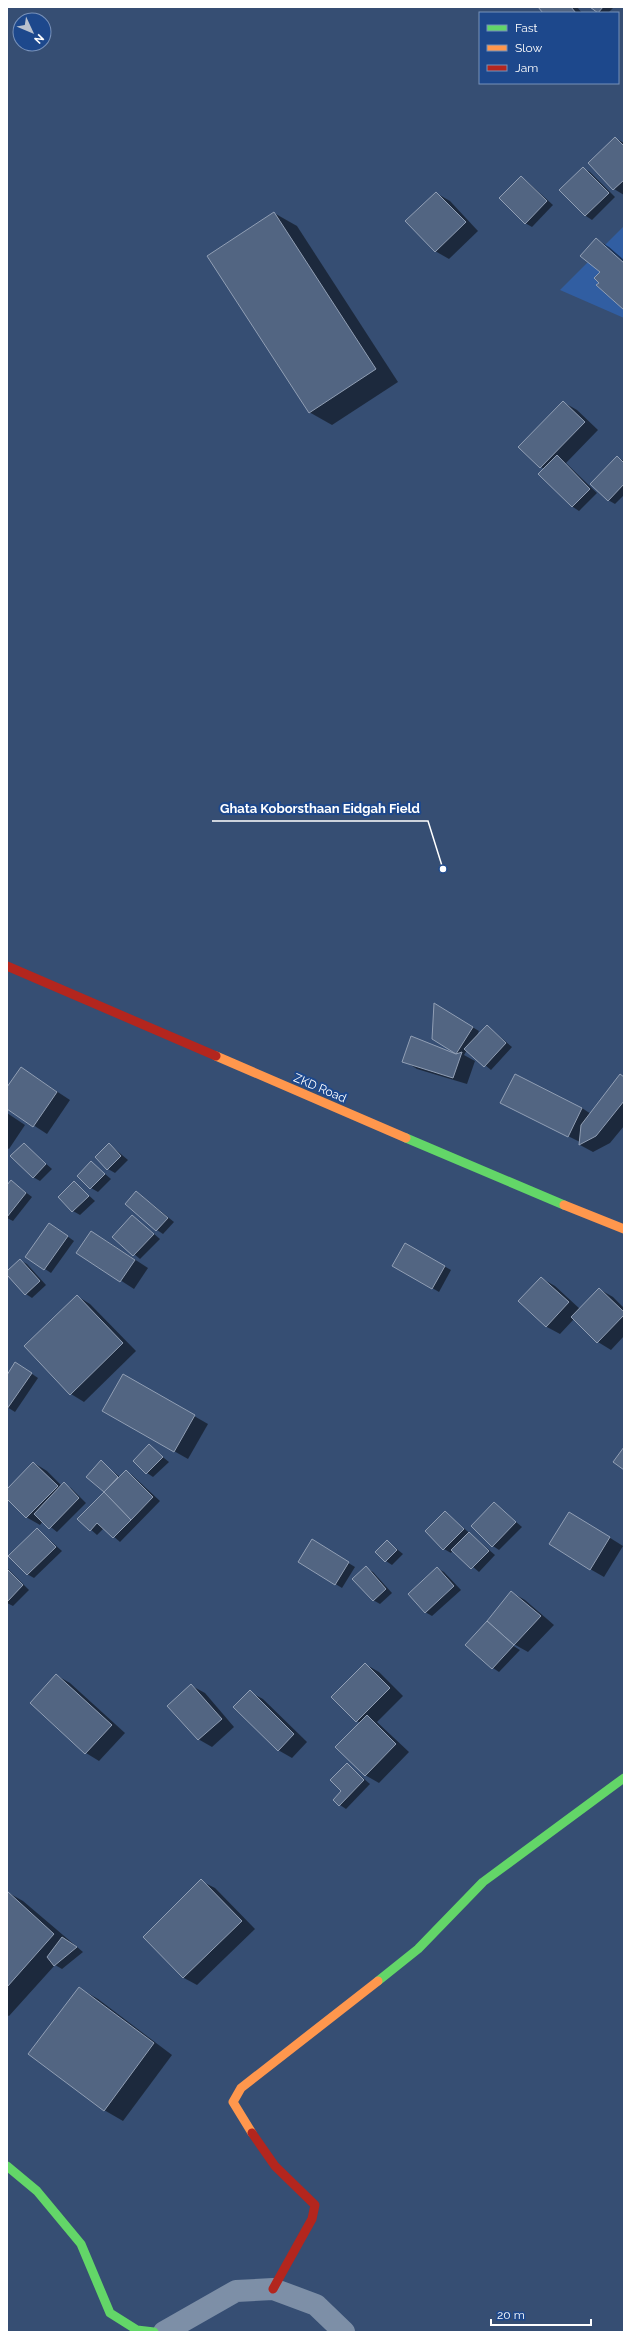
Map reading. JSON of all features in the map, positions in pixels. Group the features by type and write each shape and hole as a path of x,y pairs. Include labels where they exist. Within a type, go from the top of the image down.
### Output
{"street":[{"name":"ZKD Road","path":"7,966 532,1192 624,1229"},
{"path":"273,2289 312,2220 315,2204 275,2166 241,2117 233,2102 241,2088 418,1949 483,1882 624,1778"},
{"path":"7,2166 37,2191 81,2244 110,2313 137,2331 154,2332"},
{"path":"164,2332 236,2291 273,2289 316,2305 344,2332"}],"shaded area":[{"path":"624,226 624,318 560,290"}],"building":[{"path":"538,7 571,7 575,12 542,12"},
{"path":"590,7 603,7 599,12"},
{"path":"615,137 624,146 624,180 613,190 588,163"},
{"path":"583,167 609,193 585,216 559,190"},
{"path":"521,176 547,201 525,224 499,198"},
{"path":"436,192 466,222 435,252 405,221"},
{"path":"274,212 376,369 309,413 207,256"},
{"path":"596,238 624,263 624,310 596,285 599,283 594,278 600,272 580,256"},
{"path":"563,401 585,422 540,468 518,447"},
{"path":"557,455 590,489 572,507 538,474"},
{"path":"617,456 624,463 624,484 608,501 590,484"},
{"path":"434,1003 473,1027 456,1054 432,1039"},
{"path":"487,1025 506,1043 484,1067 464,1049"},
{"path":"411,1036 456,1054 462,1052 453,1078 402,1062"},
{"path":"21,1067 57,1092 33,1127 7,1109 7,1087"},
{"path":"515,1074 582,1108 568,1137 500,1103"},
{"path":"620,1074 624,1077 624,1101 596,1136 579,1145 581,1125"},
{"path":"24,1143 46,1164 33,1178 10,1156"},
{"path":"109,1143 121,1156 107,1170 95,1157"},
{"path":"91,1161 105,1174 90,1189 77,1176"},
{"path":"11,1180 26,1193 7,1217 7,1185"},
{"path":"74,1181 89,1196 72,1212 58,1197"},
{"path":"136,1191 168,1218 156,1231 125,1204"},
{"path":"132,1215 154,1234 133,1256 112,1237"},
{"path":"49,1223 68,1236 44,1270 25,1257"},
{"path":"91,1231 135,1260 120,1282 76,1253"},
{"path":"405,1243 445,1266 432,1289 392,1266"},
{"path":"20,1259 40,1281 25,1295 7,1275 7,1271"},
{"path":"541,1277 569,1302 546,1327 518,1301"},
{"path":"599,1288 624,1312 624,1315 597,1343 571,1317"},
{"path":"77,1295 123,1343 70,1395 24,1346"},
{"path":"15,1362 32,1373 7,1409 7,1375"},
{"path":"123,1374 195,1415 174,1452 102,1411"},
{"path":"149,1444 163,1457 146,1474 133,1461"},
{"path":"624,1447 624,1470 613,1462"},
{"path":"101,1460 118,1477 104,1492 86,1477"},
{"path":"33,1462 58,1486 26,1518 7,1499 7,1489"},
{"path":"126,1470 153,1497 131,1520 104,1492"},
{"path":"64,1482 79,1498 49,1529 34,1514"},
{"path":"104,1492 131,1520 113,1538 97,1523 90,1531 77,1519"},
{"path":"494,1502 516,1522 492,1547 471,1526"},
{"path":"445,1511 464,1529 443,1550 425,1531"},
{"path":"569,1512 610,1537 590,1570 549,1544"},
{"path":"37,1528 56,1547 27,1575 8,1556"},
{"path":"469,1532 489,1551 471,1569 451,1550"},
{"path":"312,1539 349,1562 335,1585 298,1562"},
{"path":"387,1540 397,1550 385,1562 375,1552"},
{"path":"366,1566 386,1589 373,1601 352,1579"},
{"path":"437,1567 454,1586 425,1613 408,1594"},
{"path":"7,1569 23,1585 7,1602"},
{"path":"511,1591 541,1616 514,1645 487,1621"},
{"path":"487,1621 514,1645 492,1669 465,1645"},
{"path":"365,1663 390,1688 356,1722 331,1697"},
{"path":"56,1674 112,1725 85,1754 30,1703"},
{"path":"191,1684 222,1719 198,1740 167,1706"},
{"path":"250,1690 294,1734 278,1751 233,1707"},
{"path":"367,1715 396,1744 365,1776 335,1747"},
{"path":"347,1763 364,1780 339,1806 333,1800 341,1791 330,1780"},
{"path":"201,1879 242,1921 183,1978 143,1937"},
{"path":"7,1891 54,1934 7,1987"},
{"path":"62,1937 77,1947 54,1966 47,1957"},
{"path":"79,1987 154,2043 104,2111 28,2054"}],"traffic: fast":[{"path":"406,1138 564,1205"},
{"path":"378,1981 418,1949 483,1882 624,1778"},
{"path":"7,2166 37,2191 81,2244 110,2313 137,2330 154,2332"}],"traffic: slow":[{"path":"216,1056 406,1138"},
{"path":"564,1205 624,1229"},
{"path":"252,2133 233,2102 241,2088 378,1981"}],"traffic: jam":[{"path":"7,966 216,1056"},
{"path":"252,2133 275,2166 315,2205 312,2219 273,2289"}],"place":[{"name":"Ghata Koborsthaan Eidgah Field","path":"443,869"}]}
